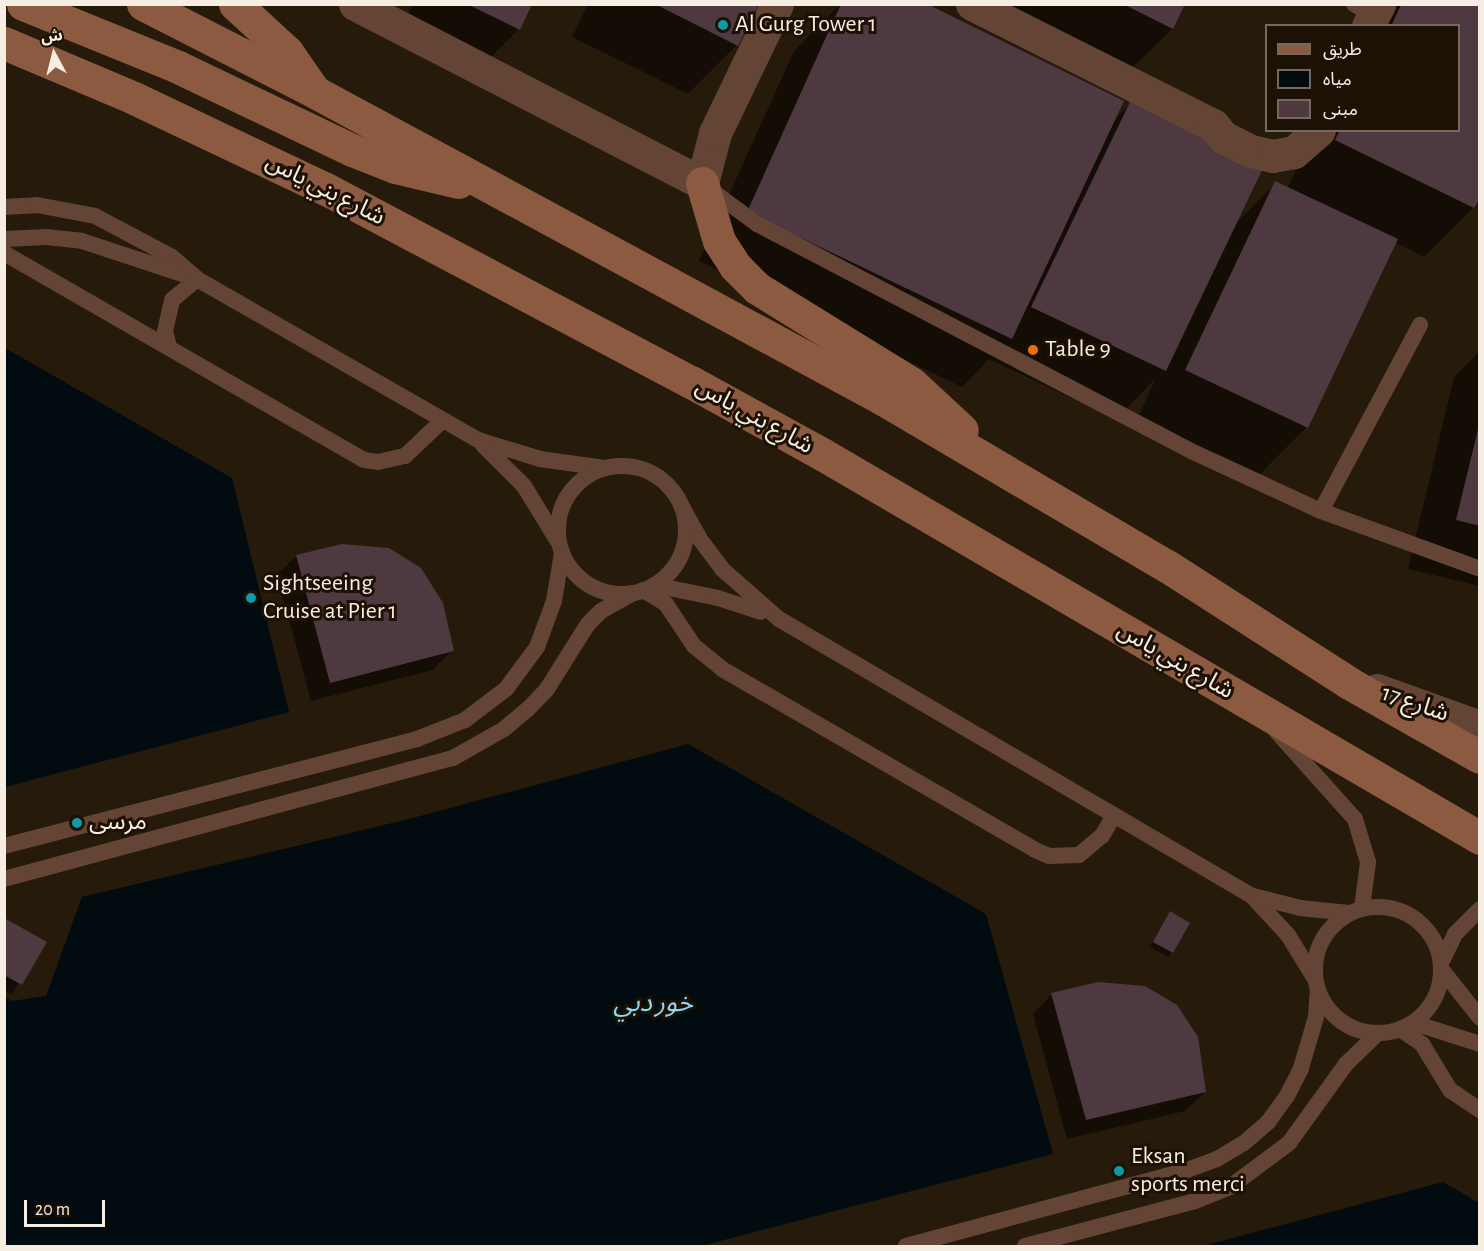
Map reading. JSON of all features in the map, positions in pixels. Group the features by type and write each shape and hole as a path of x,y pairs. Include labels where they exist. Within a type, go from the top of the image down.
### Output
{"main road":[{"path":"23,4 178,67 385,162 440,179 490,186"},
{"path":"143,4 315,92 795,349 981,455 1167,566 1349,683 1479,757"},
{"path":"234,4 287,52 315,92"},
{"name":"شارع بني ياس","path":"4,43 326,189 579,322 822,454 1479,838"},
{"path":"4,60 41,58"},
{"path":"702,183 707,213 719,241 735,267 757,288 911,383 937,405 981,455"}],"street":[{"path":"354,4 702,183 715,133 777,4"},
{"path":"972,4 1214,125 1256,135 1276,132"},
{"path":"1214,125 1230,141 1272,156 1304,146 1317,132"},
{"name":"شارع 17","path":"1349,683 1479,727"}],"lane":[{"path":"702,183 757,224 1191,451 1321,511 1479,569"},
{"path":"4,207 37,205 95,216 172,257 197,279 478,440 540,459 604,468 622,466 649,473 671,489 722,569 779,619 1252,896 1288,934 1327,1008 1341,1022 1378,1033 1407,1026 1429,1008 1438,990 1442,964 1455,934 1479,909"},
{"path":"4,239 46,237 82,241 197,279"},
{"path":"4,253 364,460 392,461 405,456 443,420"},
{"path":"170,347 165,331 172,300 197,279"},
{"path":"1321,511 1420,325"},
{"path":"478,440 524,486 583,581 615,594 643,589 718,598 779,619"},
{"path":"4,846 417,739 465,720 506,689 537,647 550,616 560,547 558,523 567,496 587,476 604,468"},
{"path":"4,879 453,758 504,729 526,710 552,681 588,624 602,611 643,589 679,558 685,541 681,505"},
{"path":"643,589 666,604 694,646 722,669 1035,850 1049,856 1079,855 1102,836 1114,815"},
{"path":"906,1246 1187,1170 1217,1159 1244,1143 1268,1122 1292,1087 1310,1043 1322,941 1336,922 1356,911 1368,862 1355,819 1342,800 1252,706"},
{"path":"1252,896 1300,908 1356,911 1384,907 1404,912 1421,923 1442,964 1479,1018"},
{"path":"1407,1026 1479,1044"},
{"path":"1407,1026 1422,1044 1450,1090 1479,1110"},
{"path":"1025,1246 1195,1202 1230,1187 1289,1143 1346,1065 1378,1033"}],"water":[{"path":"5,348 232,478 289,712 5,787"},
{"name":"خور دبي","path":"688,744 986,914 1053,1154 701,1246 5,1246 5,998 12,1001 46,996 82,897 409,819"},
{"path":"1443,1182 1479,1203 1479,1246 1203,1246"}],"building":[{"path":"467,4 532,4 520,30"},
{"name":"Al Gurg Tower 1","path":"655,4 759,4 738,46"},
{"path":"841,4 927,4 1124,101 1012,339 747,212"},
{"path":"1123,4 1185,4 1173,29"},
{"path":"1401,5 1480,5 1480,198 1474,208 1335,140 1339,132 1460,132 1460,24 1392,24"},
{"path":"1130,102 1264,166 1166,371 1031,307"},
{"path":"1275,181 1398,239 1308,428 1185,370"},
{"path":"1480,426 1480,526 1456,520"},
{"path":"342,544 389,548 421,568 443,603 454,651 330,683 296,555"},
{"path":"1170,911 1190,923 1173,953 1153,942"},
{"path":"6,919 47,942 22,985 4,975"},
{"path":"1098,982 1145,986 1177,1005 1198,1037 1206,1092 1086,1120 1051,993"}],"place":[{"name":"Al Gurg Tower 1","path":"723,25"},
{"name":"Table 9","path":"1033,350"},
{"name":"Sightseeing Cruise at Pier 1","path":"251,598"},
{"name":"مرسی","path":"77,823"},
{"name":"Eksan sports merci","path":"1119,1171"}]}
